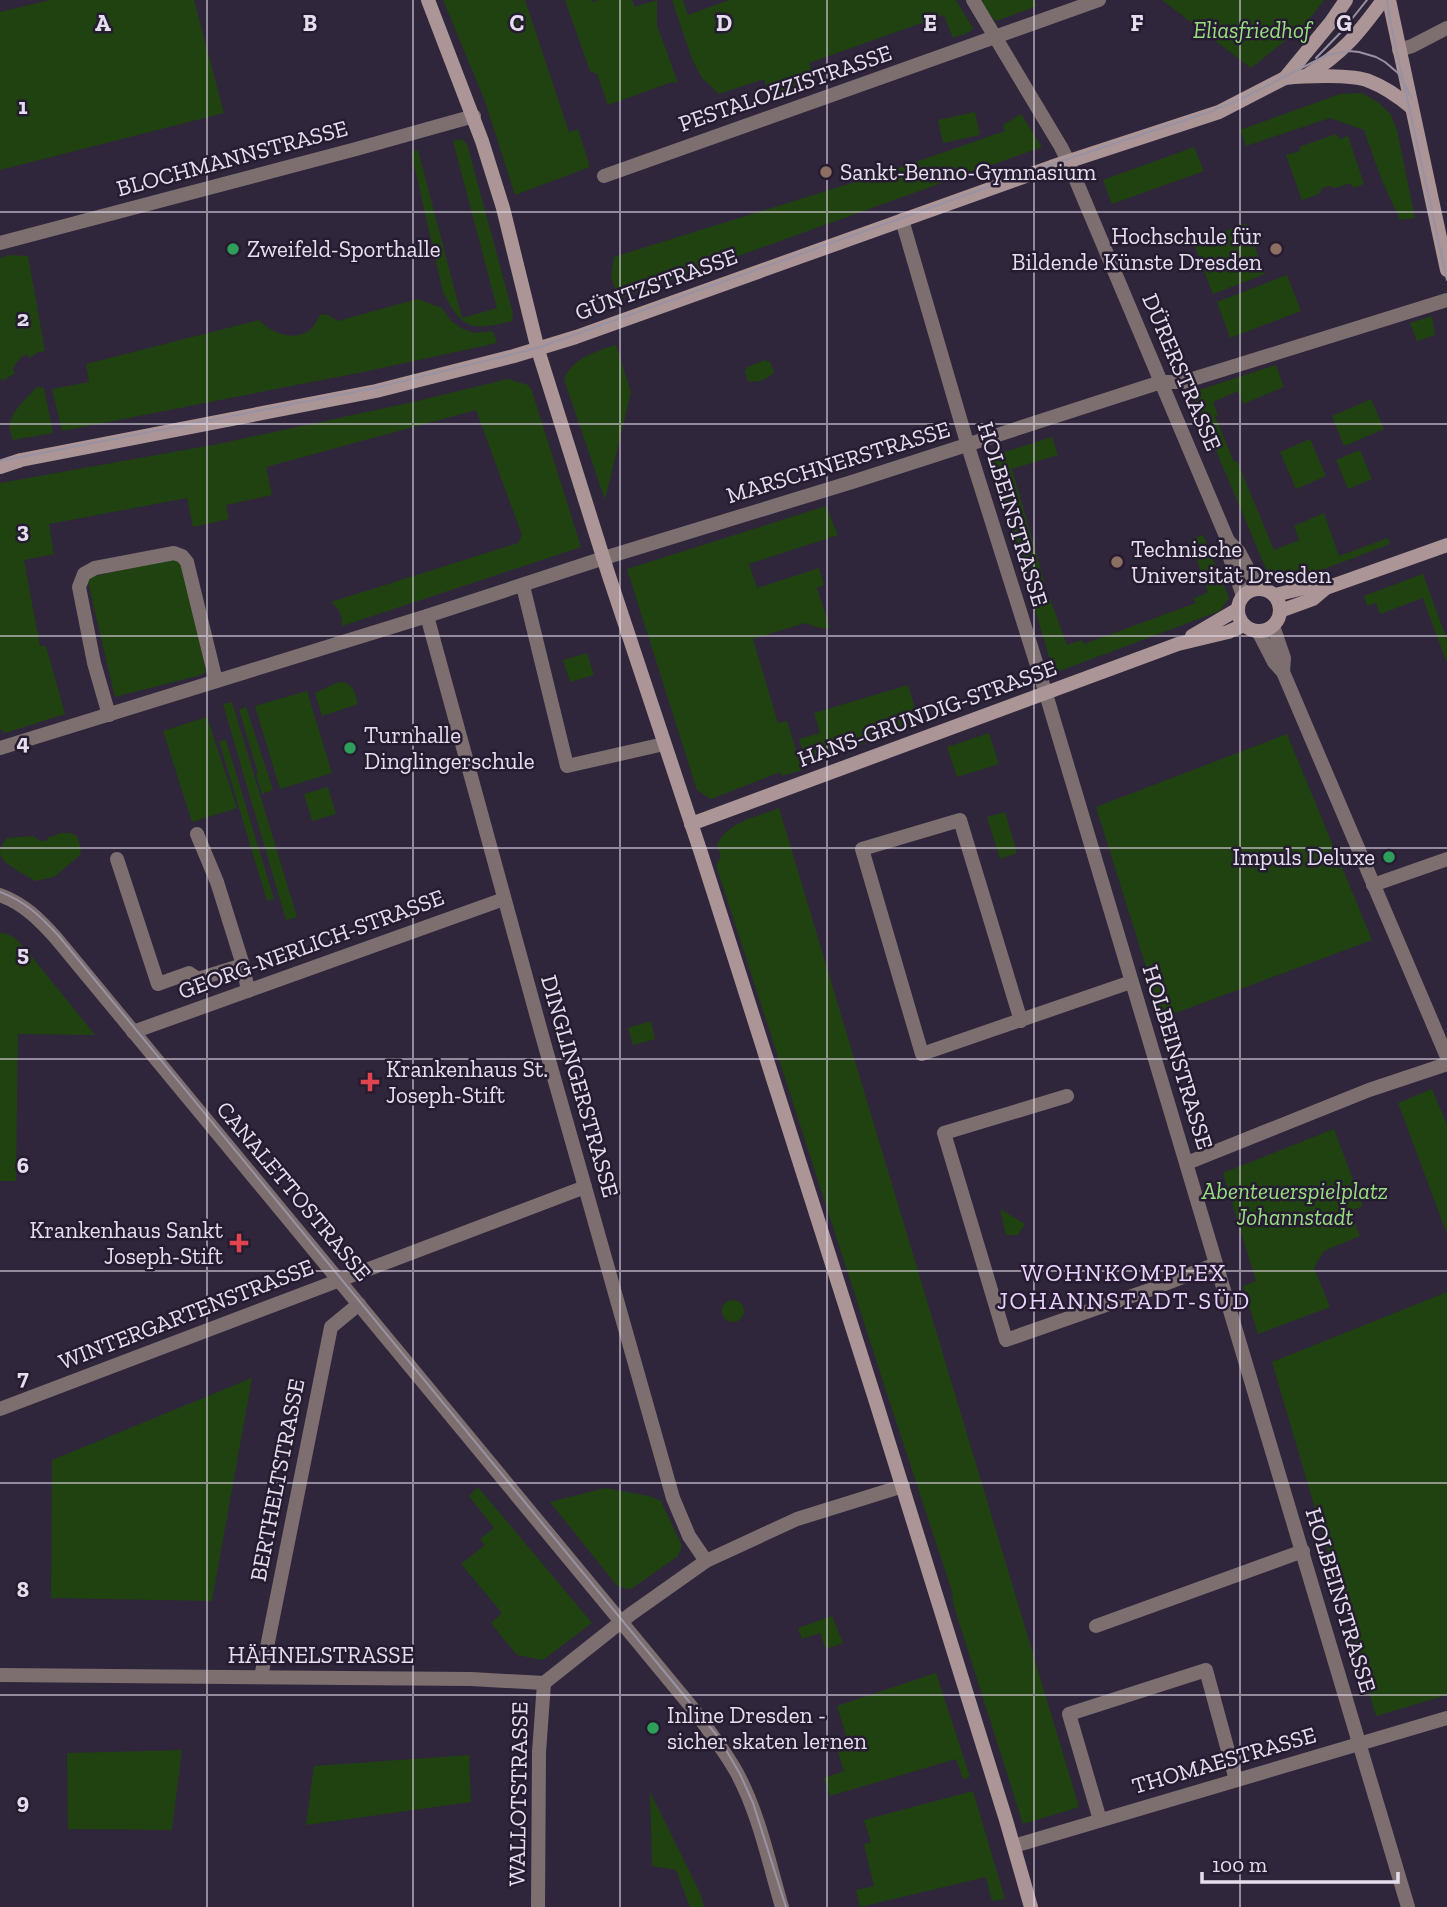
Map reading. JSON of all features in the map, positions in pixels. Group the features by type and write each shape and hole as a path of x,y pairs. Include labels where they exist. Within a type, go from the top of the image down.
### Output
{"main road":[{"path":"428,0 474,116 503,208 538,350 903,1486 1031,1907"},
{"name":"GÜNTZSTRASSE","path":"1285,78 1346,0"},
{"name":"GÜNTZSTRASSE","path":"1306,76 1330,61 1350,43 1384,0"},
{"path":"1389,0 1447,270"},
{"name":"GÜNTZSTRASSE","path":"0,467 21,460 376,391 538,350 1068,161 1219,111 1285,78 1306,76 1370,81 1390,91 1412,108"},
{"name":"GÜNTZSTRASSE","path":"0,460 21,460"},
{"path":"1275,595 1308,587 1326,587 1447,545"},
{"path":"1280,611 1313,599 1326,587"},
{"path":"1258,588 1275,595 1279,600 1280,611 1273,626 1268,629 1251,628 1240,618 1241,602 1252,590 1258,588"},
{"name":"HANS-GRUNDIG-STRASSE","path":"1178,644 1241,602"},
{"name":"HANS-GRUNDIG-STRASSE","path":"691,824 1178,644 1251,628"}],"street":[{"name":"DÜRERSTRASSE","path":"973,0 1068,161 1228,541 1241,602"},
{"name":"PESTALOZZISTRASSE","path":"604,176 1099,0"},
{"path":"1399,50 1447,27"},
{"name":"BLOCHMANNSTRASSE","path":"0,243 474,116"},
{"name":"HOLBEINSTRASSE","path":"902,220 1408,1907"},
{"name":"MARSCHNERSTRASSE","path":"0,748 968,446 1161,382 1183,383 1447,300"},
{"name":"DÜRERSTRASSE","path":"1228,541 1239,552 1258,588"},
{"path":"109,715 94,663 79,587 84,574 95,568 174,553 182,556 187,562 216,681"},
{"path":"523,586 567,766 664,744"},
{"name":"DINGLINGERSTRASSE","path":"427,616 673,1498 689,1536 706,1561"},
{"path":"1273,626 1284,658 1283,672"},
{"path":"1251,628 1283,672 1447,1057"},
{"path":"1021,1021 960,820 862,849 922,1054 1021,1021 1131,982"},
{"path":"197,834 217,882 243,965 247,991"},
{"path":"117,859 158,984 189,973 198,979 243,965"},
{"path":"1373,885 1447,859"},
{"name":"CANALETTOSTRASSE","path":"0,895 29,910 56,938 694,1710 737,1774 751,1804 782,1907"},
{"name":"GEORG-NERLICH-STRASSE","path":"133,1032 504,899"},
{"path":"0,904 16,902"},
{"path":"1187,1163 1369,1090 1447,1064"},
{"path":"1067,1097 943,1133 1006,1340 1216,1264"},
{"name":"WINTERGARTENSTRASSE","path":"0,1409 585,1187"},
{"name":"BERTHELTSTRASSE","path":"261,1678 331,1327 359,1304"},
{"path":"544,1683 706,1561 797,1518 903,1486"},
{"path":"1096,1626 1303,1551"},
{"path":"1100,1820 1069,1714 1206,1670 1236,1780"},
{"name":"HÄHNELSTRASSE","path":"0,1675 471,1679 544,1683"},
{"name":"WALLOTSTRASSE","path":"538,1907 540,1752 544,1683"},
{"name":"THOMAESTRASSE","path":"1014,1846 1447,1718"}],"green space":[{"path":"50,0 194,0 224,113 0,170 0,12"},
{"path":"443,0 525,0 569,132 578,129 590,167 515,195 485,101"},
{"path":"565,0 632,0 635,7 657,0 657,25 678,83 672,82 608,105 597,74 590,71"},
{"path":"672,0 683,0 688,15 729,0 956,0 973,28 953,38 944,15 809,63 816,86 772,102 764,79 719,94 702,78 692,59"},
{"path":"980,0 1033,0 1037,6 996,21"},
{"name":"Eliasfriedhof","path":"1162,0 1324,0 1305,25 1251,68"},
{"path":"1362,93 1379,103 1391,115 1397,130 1415,218 1400,220 1364,130 1330,118 1246,146 1240,130 1340,94"},
{"path":"975,112 980,135 943,143 938,120"},
{"path":"1021,114 1042,147 618,299 611,276 614,257 884,173 1005,131 1003,125"},
{"path":"1336,134 1340,139 1348,136 1364,184 1353,188 1351,183 1335,188 1329,186 1322,188 1319,194 1302,200 1286,155 1300,151 1299,147"},
{"path":"462,139 467,144 513,314 512,321 487,326 470,324 456,314 443,292 411,152 418,150 462,318 497,308 453,141"},
{"path":"1194,147 1204,171 1112,204 1103,180"},
{"path":"1246,223 1265,274 1213,294 1194,244"},
{"path":"10,255 28,256 45,351 30,358 27,354 22,357 13,369 15,373 4,380 0,379 0,258"},
{"path":"1287,275 1301,311 1230,338 1217,302"},
{"path":"417,299 442,308 452,322 463,329 474,333 493,331 497,343 62,431 52,389 89,382 86,364 259,320 281,334 301,335 312,328 321,314 338,321"},
{"path":"1432,316 1435,335 1417,341 1410,323"},
{"path":"616,345 631,392 605,500 564,379 579,360"},
{"path":"765,360 771,363 774,372 762,380 748,381 745,372 747,367"},
{"path":"1276,365 1284,387 1243,404 1238,391 1213,402 1218,415 1215,416 1274,550 1299,540 1294,526 1324,513 1339,556 1388,538 1390,544 1287,583 1269,576 1193,396 1196,391"},
{"path":"508,379 528,385 532,391 581,547 342,626 340,612 331,602 518,543 522,535 476,410 266,467 272,495 226,505 229,519 193,527 187,498 49,524 54,554 24,560 40,646 46,646 65,714 5,733 0,729 0,483 218,444"},
{"path":"37,387 44,388 53,433 13,440 11,419"},
{"path":"1371,399 1384,429 1344,446 1332,416"},
{"path":"1052,437 1058,455 1012,469 1045,584 1029,589 989,457"},
{"path":"1310,439 1326,476 1296,489 1280,452"},
{"path":"1360,450 1372,479 1348,489 1336,460"},
{"path":"826,506 838,535 749,564 757,588 819,568 824,585 817,588 830,628 805,623 753,639 778,723 787,721 802,770 782,776 780,772 711,799 697,790 627,569"},
{"path":"1203,535 1229,598 1220,611 1054,673 1033,603 1050,599 1067,645 1082,640 1084,644 1196,603 1193,599 1208,592 1190,540"},
{"path":"174,558 182,563 206,672 115,697 87,578"},
{"path":"1423,574 1447,640 1447,664 1423,598 1380,614 1376,603 1367,606 1364,596"},
{"path":"587,653 594,675 570,682 563,660"},
{"path":"339,682 350,686 358,704 322,716 315,693"},
{"path":"908,685 919,722 807,765 799,739 820,733 814,713"},
{"path":"307,691 332,773 280,789 255,706"},
{"path":"232,702 297,917 286,920 223,704"},
{"path":"246,707 273,790 262,794 239,710"},
{"path":"207,717 237,808 192,822 163,731"},
{"path":"989,733 999,764 957,777 947,747"},
{"path":"1287,734 1372,940 1162,1018 1096,807"},
{"path":"226,740 274,899 267,901 219,741"},
{"path":"328,787 336,814 312,821 304,794"},
{"path":"779,808 1079,1807 1023,1824 953,1603 952,1591 716,865 721,856 717,845 728,830"},
{"path":"1005,812 1017,853 1000,859 987,817"},
{"path":"61,833 77,836 81,849 80,855 54,877 35,881 1,857 1,849 7,838 32,836 45,841"},
{"path":"0,933 11,936 24,947 95,1035 18,1034 16,1181 0,1181"},
{"path":"651,1021 655,1039 633,1045 628,1028"},
{"path":"1432,1089 1447,1125 1447,1234 1398,1103"},
{"name":"Abenteuerspielplatz Johannstadt","path":"1334,1129 1363,1206 1350,1211 1360,1236 1324,1251 1314,1268 1330,1307 1258,1334 1243,1286 1256,1281 1223,1173"},
{"path":"1000,1209 1025,1224 1018,1235 1006,1235"},
{"path":"1447,1292 1447,1695 1376,1716 1272,1362"},
{"path":"733,1300 741,1303 744,1311 741,1319 733,1322 725,1319 722,1311 725,1303"},
{"path":"252,1378 212,1601 51,1598 52,1460"},
{"path":"478,1487 592,1623 543,1660 517,1655 491,1623 502,1613 461,1564 485,1545 480,1539 494,1528 469,1496"},
{"path":"605,1488 649,1496 661,1501 682,1546 678,1556 631,1589 618,1587 550,1502"},
{"path":"832,1616 843,1643 826,1649 820,1633 802,1639 798,1628"},
{"path":"936,1673 970,1777 963,1779 956,1759 830,1796 824,1778 844,1771 837,1749 849,1745 837,1706"},
{"path":"182,1750 172,1830 68,1829 67,1753"},
{"path":"469,1755 471,1802 306,1825 314,1766"},
{"path":"973,1791 1005,1899 992,1901 986,1877 860,1907 856,1890 874,1886 864,1844 871,1842 864,1820"},
{"path":"650,1792 701,1895 704,1907 690,1907 676,1870 652,1866"}],"tram line":[{"path":"1316,58 1367,0"},
{"path":"1387,0 1447,280"},
{"path":"0,461 375,388 537,348 1050,165 1209,112 1237,101 1327,55 1349,51 1376,57 1398,73 1412,98"},
{"path":"0,892 32,910 58,935 719,1738 753,1803 786,1907"}],"place":[{"name":"Sankt-Benno-Gymnasium","path":"826,172"},
{"name":"Zweifeld-Sporthalle","path":"233,249"},
{"name":"Hochschule für Bildende Künste Dresden","path":"1276,249"},
{"name":"Technische Universität Dresden","path":"1117,562"},
{"name":"Turnhalle Dinglingerschule","path":"350,748"},
{"name":"Impuls Deluxe","path":"1389,857"},
{"name":"Krankenhaus St. Joseph-Stift","path":"370,1082"},
{"name":"Krankenhaus Sankt Joseph-Stift","path":"239,1243"},
{"name":"Inline Dresden - sicher skaten lernen","path":"653,1728"}],"district":[{"name":"WOHNKOMPLEX JOHANNSTADT-SÜD","path":"1124,1287"}]}
